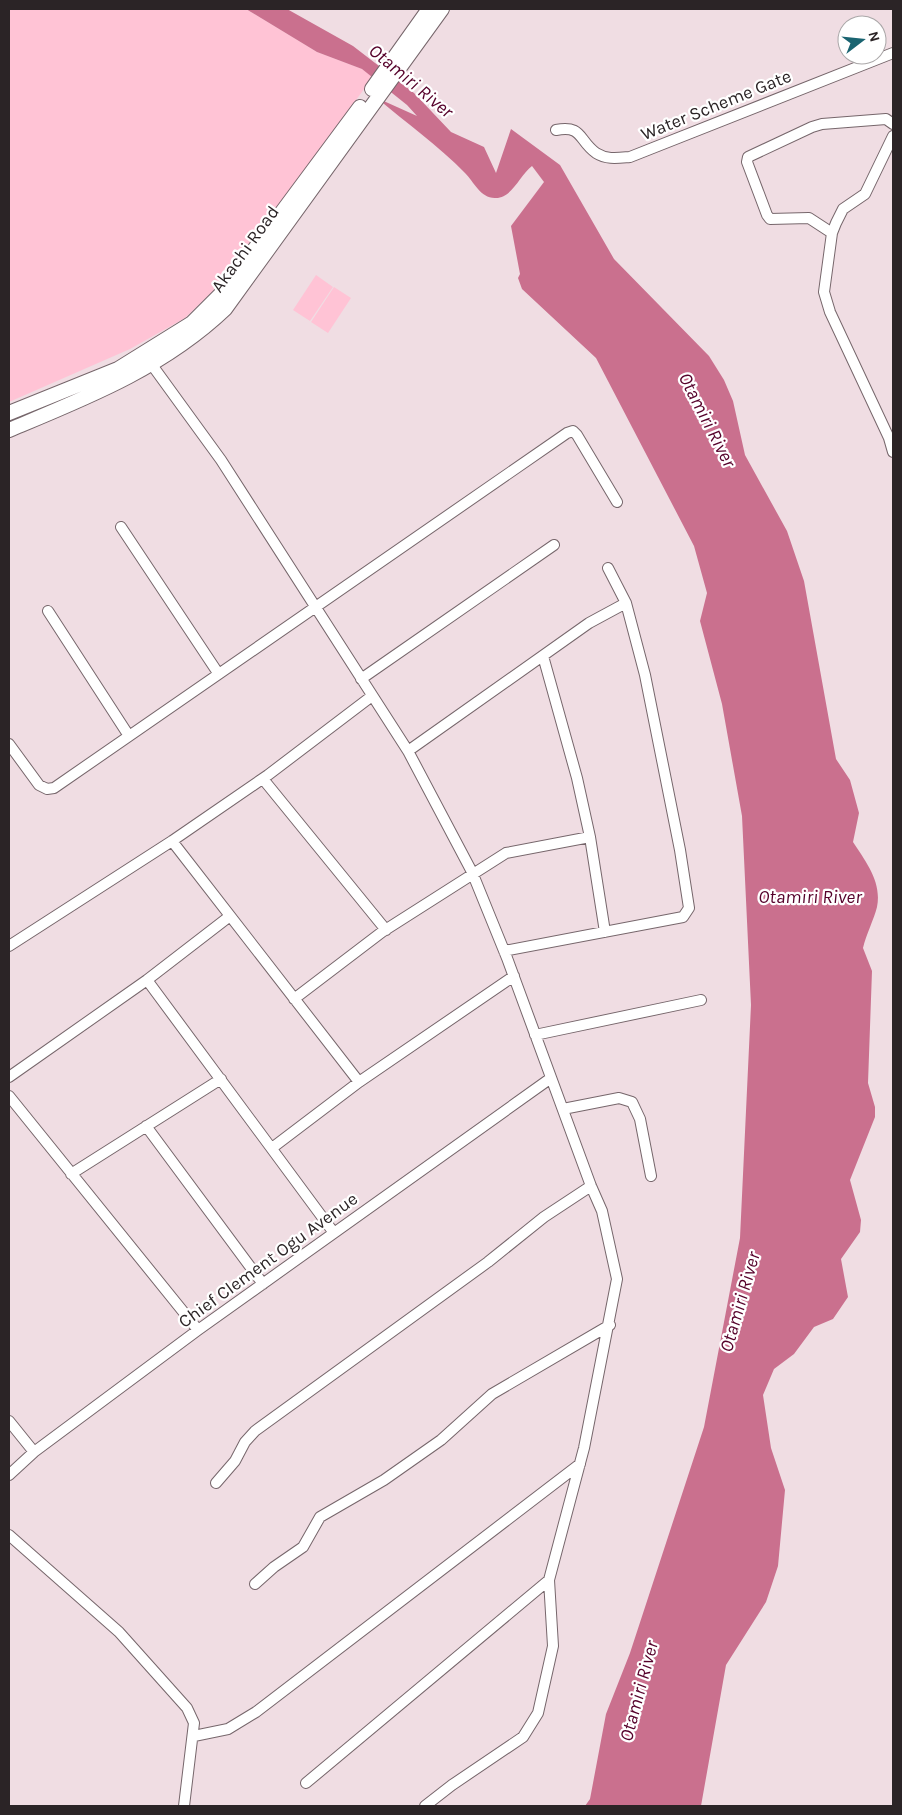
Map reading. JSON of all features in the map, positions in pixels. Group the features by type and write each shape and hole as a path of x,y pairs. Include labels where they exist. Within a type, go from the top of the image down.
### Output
{"main road":[{"name":"Akachi Road","path":"401,58 429,9"},
{"name":"Akachi Road","path":"9,430 87,398 152,365 193,338 224,309 401,58 442,9"},
{"name":"Akachi Road","path":"9,413 118,369 192,323 222,293 373,97"}],"street":[{"name":"Water Scheme Gate","path":"556,130 566,128 575,130 596,153 612,159 630,157 893,53"},
{"path":"832,233 809,218 770,219 766,215 747,162 748,157 812,127 891,120"},
{"path":"893,136 865,194 843,209 832,233 824,292 826,302 891,438 893,452"},
{"path":"152,365 221,460 408,751 472,872 514,976 591,1186 602,1211 617,1279 610,1325 580,1464 549,1580 553,1646 538,1713 523,1737 452,1785 425,1806"},
{"path":"9,744 39,785 47,789 54,788 218,673 573,431 617,502"},
{"path":"121,527 218,673"},
{"path":"361,680 554,545"},
{"path":"504,951 683,917 689,908 680,850 645,675 626,603 608,568"},
{"path":"408,751 589,623 626,603"},
{"path":"48,611 129,736"},
{"path":"543,656 577,778 590,837 606,932"},
{"path":"9,946 172,841 263,779 372,696"},
{"path":"263,779 386,930"},
{"path":"294,1000 386,930 472,872 506,852 590,837"},
{"path":"172,841 359,1082"},
{"path":"9,1077 148,980 230,916"},
{"path":"272,1148 359,1082 514,976"},
{"path":"148,980 334,1233"},
{"path":"535,1035 701,1000"},
{"name":"Chief Clement Ogu Avenue","path":"9,1475 34,1452 198,1330 551,1078"},
{"path":"71,1174 221,1079"},
{"path":"9,1096 198,1330"},
{"path":"563,1109 619,1098 632,1102 640,1119 651,1176"},
{"path":"146,1126 263,1284"},
{"path":"216,1483 235,1461 245,1442 255,1431 488,1262 544,1217 591,1186"},
{"path":"255,1584 274,1567 303,1547 320,1517 384,1480 441,1440 492,1394 610,1325"},
{"path":"9,1421 34,1452"},
{"path":"194,1736 228,1728 256,1712 580,1464"},
{"path":"9,1535 120,1632 187,1708 194,1723 194,1736 184,1806"},
{"path":"306,1783 549,1580"}],"shaded area":[{"path":"9,9 246,9 317,52 362,69 373,77 220,284 185,318 130,349 9,402"},
{"path":"316,275 333,287 310,321 293,310"},
{"path":"334,287 351,298 328,333 311,322"}],"water":[{"name":"Otamiri River","path":"246,9 287,9 353,46 414,93 451,132 484,147 496,173 511,129 560,165 614,259 709,356 724,380 733,401 745,455 787,531 804,581 836,759 850,780 859,813 853,842 872,873 877,889 877,907 863,948 872,971 868,1083 875,1107 875,1117 850,1180 861,1220 860,1232 841,1259 848,1297 833,1319 814,1327 794,1354 774,1369 763,1395 771,1448 785,1490 778,1566 766,1602 726,1665 701,1806 585,1806 590,1799 606,1714 630,1653 704,1427 740,1238 751,1005 742,816 722,704 700,621 707,593 694,546 596,358 522,289 518,278 520,274 511,226 544,182 532,166 507,194 496,198 486,196 444,153 377,98 417,116 407,105 362,69 317,52"}]}
